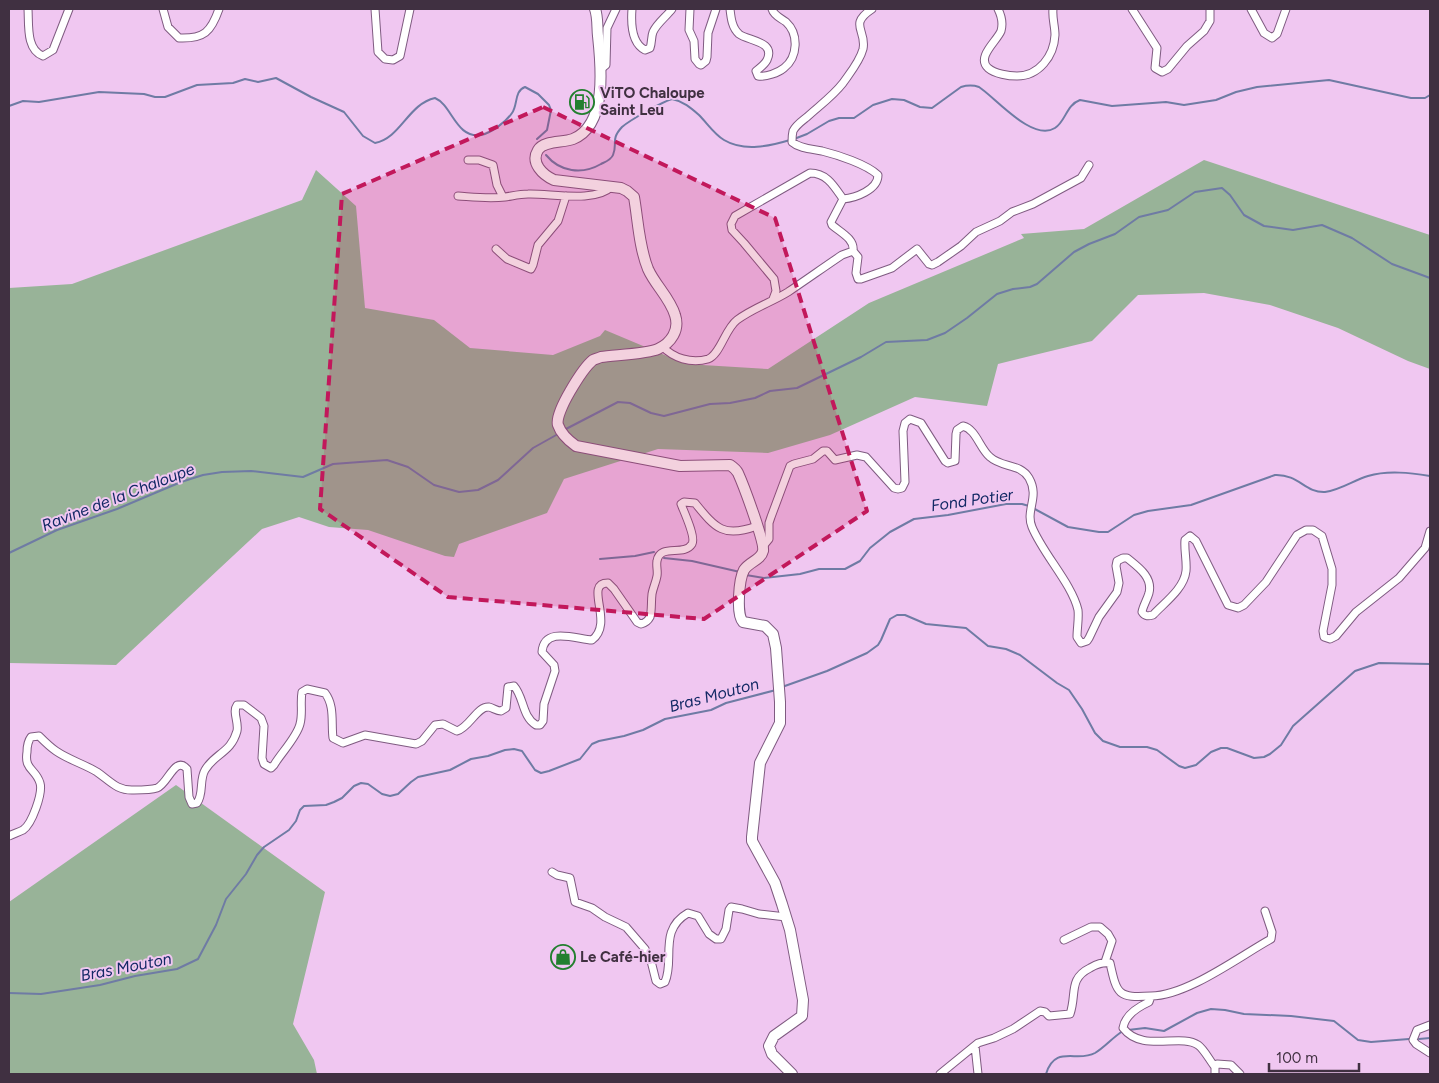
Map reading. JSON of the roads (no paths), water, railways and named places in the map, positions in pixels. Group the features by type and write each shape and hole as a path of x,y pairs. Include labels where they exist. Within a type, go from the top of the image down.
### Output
{"main road":[{"path":"595,9 601,69 600,95 595,112 584,131 572,139 542,146 537,152 536,162 540,171 546,177 554,180 611,187 627,191 634,197 642,249 648,270 676,316 675,333 671,340 653,350 600,357 594,360 588,365 560,409 558,426 566,438 576,446 680,466 730,465 738,473 764,545 761,555 743,572 739,618 743,622 765,626 770,630 776,648 780,723 760,763 752,837 774,883 786,917 803,1000 804,1012 799,1019 774,1036 769,1046 772,1054 792,1074"}],"street":[{"path":"28,9 32,46 37,54 44,56 53,50 69,9"},
{"path":"163,9 168,27 179,38 191,39 205,34 214,21 219,9"},
{"path":"375,9 378,52 384,59 393,60 400,56 410,9"},
{"path":"601,69 606,65 607,28 616,9"},
{"path":"632,9 632,30 639,45 645,50 652,45 654,29 672,9"},
{"path":"690,9 689,30 694,41 695,59 698,64 706,61 708,33 716,9"},
{"path":"730,9 732,21 739,34 764,44 768,50 766,61 756,71 758,76 763,77 782,70 794,55 794,36 788,24 773,13 772,9"},
{"path":"843,199 856,197 871,188 878,175 864,166 843,158 799,147 792,142 792,134 796,126 838,89 857,62 863,45 860,20 863,15 872,9"},
{"path":"998,9 1001,21 1000,31 986,55 986,65 995,72 1019,76 1035,71 1046,63 1055,35 1053,9"},
{"path":"1132,9 1157,48 1155,68 1162,72 1168,69 1187,46 1204,31 1211,16 1210,9"},
{"path":"1251,9 1264,33 1272,38 1277,34 1286,9"},
{"path":"468,160 479,160 493,165 503,197"},
{"path":"843,199 831,222 851,241 854,247 853,251 858,256 856,273 858,278 861,279 892,268 917,249 929,264 938,262 961,246 976,232 1000,221 1012,212 1034,204 1074,183 1081,178 1089,165"},
{"path":"773,300 776,291 774,279 732,230 732,220 735,216 810,173 826,176 843,199"},
{"path":"458,196 503,197 528,194 566,196 598,194 607,191 611,187"},
{"path":"496,249 507,259 530,269 533,265 538,244 558,221 566,196"},
{"path":"662,346 668,353 682,360 704,360 710,358 715,354 733,324 739,318 786,293 842,255 853,251"},
{"path":"764,545 769,539 769,523 790,466 813,459 823,451 827,451 835,460 857,455 866,457 894,488 902,488 905,482 903,432 906,423 910,419 921,423 945,461 951,464 956,458 957,430 963,426 971,430 992,459 1021,469 1026,475 1032,485 1033,500 1030,519 1032,528 1043,550 1074,599 1078,614 1077,637 1081,643 1087,641 1099,617 1117,592 1119,583 1116,566 1117,561 1120,559 1127,558 1145,573 1149,592 1142,612 1150,616 1176,591 1183,581 1186,570 1185,540 1190,536 1196,540 1228,605 1238,608 1244,605 1266,582 1297,535 1309,530 1316,531 1322,536 1332,569 1332,585 1323,630 1324,637 1330,639 1336,636 1356,612 1399,578 1425,548 1430,530"},
{"path":"9,836 24,830 30,823 40,794 41,786 39,779 28,766 26,760 28,741 31,737 39,736 55,750 96,772 121,790 157,788 166,782 175,767 180,764 184,765 187,769 192,804 200,800 202,776 207,767 227,750 237,731 238,721 234,707 237,704 244,705 261,718 264,726 262,758 264,764 271,768 300,726 302,714 300,698 302,692 306,689 325,693 328,697 332,710 333,738 343,743 364,735 416,744 422,741 435,725 443,724 457,731 464,729 476,714 484,708 501,712 504,710 506,708 508,688 514,686 518,691 524,710 532,723 540,725 543,721 544,704 555,671 554,665 542,652 543,646 553,636 563,635 592,640 597,637 601,628 602,618 597,591 598,586 602,583 608,583 614,588 637,622 641,624 646,623 650,617 652,593 657,576 657,559 661,552 685,550 691,546 693,541 681,504 684,502 695,503 706,517 725,531 731,532 757,526"},
{"path":"552,872 570,878 575,902 588,906 626,927 633,934 652,961 656,981 660,984 665,982 668,976 669,939 679,920 688,913 698,916 709,934 716,939 721,939 725,934 731,907 742,908 759,914 786,917"},
{"path":"940,1074 975,1046 1014,1030 1040,1011 1045,1012 1049,1016 1070,1014 1076,978 1099,963 1110,963 1119,990 1129,997 1167,994 1213,974 1271,939 1272,932 1265,911"},
{"path":"1064,940 1091,927 1100,927 1108,934 1112,941 1106,962"},
{"path":"1151,996 1149,1002 1137,1008 1124,1023 1123,1028 1128,1034 1137,1039 1162,1043 1189,1041 1199,1045 1215,1071"},
{"path":"1430,1025 1417,1030 1414,1040 1416,1044 1430,1053"},
{"path":"975,1046 978,1074"},
{"path":"1215,1071 1217,1064 1231,1065 1240,1074"}],"waterway":[{"path":"9,106 23,101 39,102 99,92 165,97 197,85 233,83 245,79 258,82 276,78 344,112 363,136 375,143 392,135 418,107 426,101 435,98 446,107 460,127 466,132 473,135 485,134 506,120 514,110 519,92 525,87 538,94 549,105 551,110 547,130 537,139"},
{"path":"794,139 829,121 839,118 854,118 873,105 892,99 904,100 920,107 932,108 961,87 968,86 979,87 1025,124 1046,131 1059,125 1069,109 1075,102 1080,100 1112,106 1166,102 1184,105 1216,100 1236,92 1257,87 1329,80 1411,98 1425,98 1430,95"},
{"path":"546,155 558,165 572,170 586,170 608,161 614,151 616,135 622,127 672,99 690,107 717,135 732,144 757,147 790,140"},
{"name":"Ravine de la Chaloupe","path":"564,430 618,402 630,403 651,413 664,416 710,404 730,403 755,398 770,391 797,388 861,357 886,342 927,340 945,333 997,294 1037,284 1074,252 1115,234 1139,217 1168,210 1195,192 1222,188 1230,195 1244,215 1264,226 1293,230 1322,225 1352,238 1392,264 1430,278"},
{"name":"Ravine de la Chaloupe","path":"9,553 57,530 117,509 181,482 203,475 222,472 251,471 303,477 333,464 387,460 408,467 434,485 459,492 478,490 498,480 533,448 558,434"},
{"name":"Fond Potier","path":"1033,508 1068,527 1108,532 1134,515 1148,511 1191,505 1275,475 1290,477 1318,492 1336,489 1376,474 1399,473 1430,476"},
{"name":"Fond Potier","path":"746,575 764,578 800,574 819,569 845,569 860,561 870,548 890,532 914,519 948,515 1006,504 1029,506"},
{"name":"Fond Potier","path":"600,559 635,556 654,552"},
{"name":"Fond Potier","path":"664,558 692,561 740,572"},
{"name":"Bras Mouton","path":"782,687 827,671 867,653 878,645 890,619 897,615 905,615 926,624 966,628 988,646 1006,649 1020,655 1069,690 1095,733 1103,741 1120,747 1147,747 1157,750 1179,766 1185,768 1196,765 1211,752 1221,748 1227,748 1254,758 1270,754 1281,745 1293,726 1355,671 1379,663 1430,664"},
{"name":"Bras Mouton","path":"9,993 41,994 100,985 135,976 177,969 198,959 216,925 226,899 264,847 289,830 304,806 326,805 334,802 342,798 354,786 361,783 368,784 382,794 390,796 398,794 418,777 450,770 471,759 514,749 522,751 535,770 541,773 580,759 592,744 599,741 643,730 665,719 711,710 726,703 776,690"},
{"path":"1128,1030 1145,1028 1164,1031 1197,1013 1211,1009 1244,1014 1291,1016 1334,1021 1358,1040 1371,1042 1409,1039"},
{"path":"1046,1074 1055,1059 1067,1056 1088,1056 1095,1053 1123,1031"},
{"path":"1419,1039 1430,1038"}],"place":[{"name":"ViTO Chaloupe Saint Leu","path":"582,102"},
{"name":"Le Café-hier","path":"563,957"}]}
